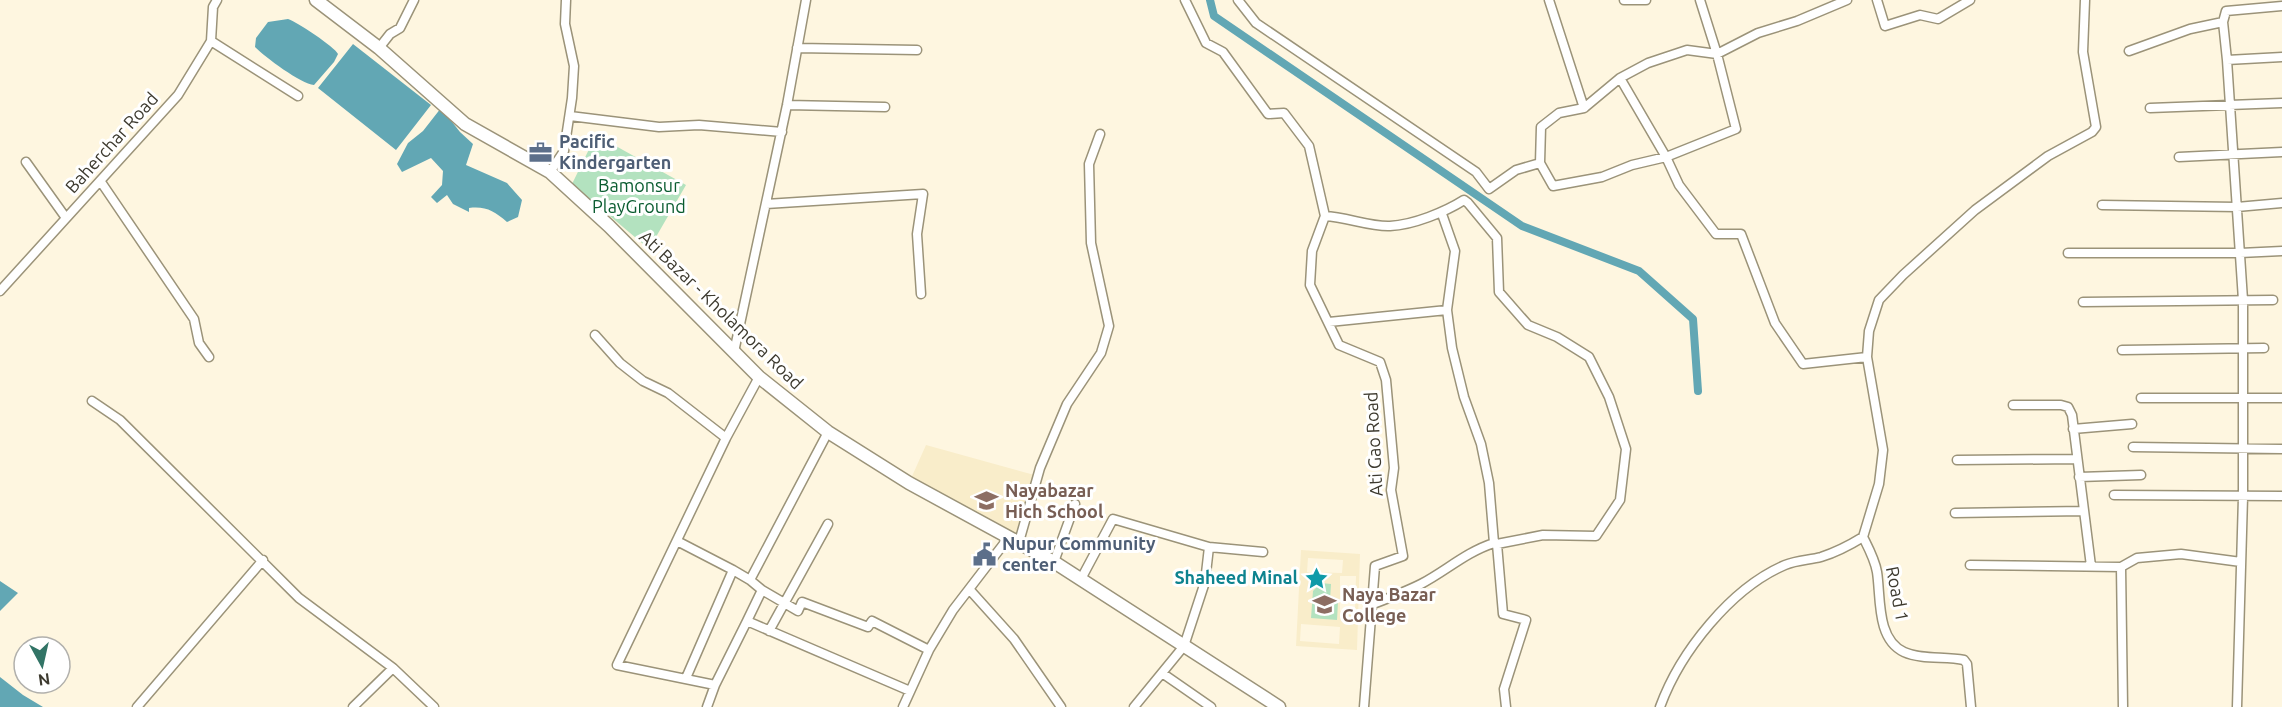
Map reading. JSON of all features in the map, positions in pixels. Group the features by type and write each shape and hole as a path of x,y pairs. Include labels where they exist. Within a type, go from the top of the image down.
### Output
{"main road":[{"name":"Ati Bazar - Kholamora Road","path":"316,0 379,48 465,124 550,172 609,226 759,377 828,432 909,483 1054,562 1279,707"}],"street":[{"name":"Baherchar Road","path":"0,291 178,95 211,41 213,7 217,0"},
{"path":"379,48 390,34 400,28 414,0"},
{"path":"550,172 564,151 570,116 574,66 565,24 566,0"},
{"path":"734,352 782,132 806,0"},
{"path":"1185,0 1206,43 1223,52 1268,114 1284,113 1309,146 1325,216 1344,217 1389,226 1442,214 1464,200 1497,238 1499,291 1528,325 1557,337 1589,357 1608,397 1626,449 1620,500 1596,536 1543,535 1479,548 1419,585 1373,604 1364,707"},
{"path":"1238,0 1256,23 1476,172 1489,189 1516,170 1540,163"},
{"path":"1549,0 1584,108"},
{"path":"1624,0 1646,0"},
{"path":"1700,0 1717,54 1736,129 1666,157 1632,165 1602,177 1553,186 1540,163 1541,127 1558,113 1584,108 1620,78 1647,63 1687,50 1717,54 1758,33 1797,21 1846,0"},
{"path":"1877,0 1886,26 1920,15 1938,19 1970,0"},
{"path":"1660,707 1694,644 1726,605 1758,580 1786,564 1844,549 1863,537 1879,484 1883,450 1867,357 1869,331 1879,300 1903,275 1975,210 2048,156 2092,132 2096,127 2083,52 2085,0"},
{"path":"2237,707 2243,497 2243,300 2232,107 2223,22 2226,11 2282,6"},
{"path":"2129,51 2190,29 2223,22"},
{"path":"211,41 298,96"},
{"path":"797,48 917,50"},
{"path":"2227,60 2282,57"},
{"path":"1620,78 1666,157 1679,185 1716,234 1741,234 1775,323 1803,364 1867,357"},
{"path":"2150,108 2282,104"},
{"path":"787,105 885,106"},
{"path":"570,116 658,127 699,125 782,132"},
{"path":"903,707 929,650 953,610 1014,539 1067,404 1101,353 1109,326 1091,243 1089,164 1100,134"},
{"path":"2179,157 2282,152"},
{"path":"26,162 66,218"},
{"path":"100,182 194,319 199,343 209,357"},
{"path":"766,204 923,194 918,234 921,294"},
{"path":"2102,205 2237,207 2282,203"},
{"path":"1442,214 1455,251 1447,310 1452,348 1481,444 1489,483 1503,614 1526,620 1504,689 1506,707"},
{"name":"Ati Gao Road","path":"1325,216 1312,250 1310,285 1339,345 1380,362 1386,380 1394,468 1391,490 1403,556 1375,566 1373,604"},
{"path":"2068,253 2282,251"},
{"path":"2083,302 2273,300"},
{"path":"1329,322 1447,310"},
{"path":"595,335 620,363 644,381 668,393 726,438"},
{"path":"2122,350 2264,348"},
{"path":"716,685 617,665 726,438 759,377"},
{"path":"2141,399 2282,398"},
{"path":"92,401 120,420 299,598 393,668 434,707"},
{"path":"2013,405 2068,407 2091,566"},
{"path":"2073,429 2132,424"},
{"path":"750,580 828,432"},
{"path":"2133,447 2282,449"},
{"path":"1958,460 2077,459"},
{"path":"2079,477 2142,474"},
{"path":"2114,495 2282,496"},
{"path":"1054,562 1075,504"},
{"path":"1956,513 2084,511"},
{"path":"1081,579 1113,519 1209,547 1263,552"},
{"path":"769,631 828,524"},
{"name":"Road 1","path":"1863,537 1872,555 1876,572 1882,623 1893,642 1902,651 1912,654 1964,660 1967,664 1971,707"},
{"path":"677,541 733,570 798,611 802,602 868,627 872,621 929,650"},
{"path":"1134,707 1184,646 1205,582 1209,547"},
{"path":"1970,565 2121,567 2137,558 2181,554 2241,562"},
{"path":"137,707 263,560"},
{"path":"2121,567 2123,707"},
{"path":"686,678 733,570"},
{"path":"969,589 1014,639 1061,707"},
{"path":"707,707 762,590"},
{"path":"747,621 910,691"},
{"path":"353,707 393,668"},
{"path":"1162,673 1211,707"}],"shaded area":[{"name":"Nayabazar Hich School","path":"926,445 1038,476 1019,542 909,483"},
{"path":"1301,550 1360,554 1357,650 1296,646","holes":["1308,558 1343,560 1342,573 1307,572","1340,576 1356,576 1355,612 1340,611","1301,624 1340,627 1339,644 1300,641"]}],"green space":[{"name":"Bamonsur PlayGround","path":"596,135 686,185 649,249 572,184"},
{"path":"1321,583 1331,584 1330,600 1338,602 1337,620 1311,618 1313,591"}],"water":[{"path":"288,19 315,35 338,54 314,85 292,75 255,47 256,38 268,22"},
{"path":"353,44 431,105 396,150 318,88"},
{"path":"441,108 473,144 466,165 507,183 522,200 518,217 507,222 494,212 485,209 469,208 469,212 453,204 447,195 437,203 431,197 442,185 443,171 431,158 402,172 397,164 408,143 423,131"},
{"path":"0,581 18,593 0,611"},
{"path":"0,677 12,686 12,695 23,695 43,707 0,707"}],"waterway":[{"path":"1210,0 1214,16 1522,226 1639,271 1693,319 1698,391"}],"place":[{"name":"Pacific Kindergarten","path":"541,152"},
{"name":"Nayabazar Hich School","path":"987,501"},
{"name":"Nupur Community center","path":"984,554"},
{"name":"Shaheed Minal","path":"1316,578"},
{"name":"Naya Bazar College","path":"1324,605"}]}
